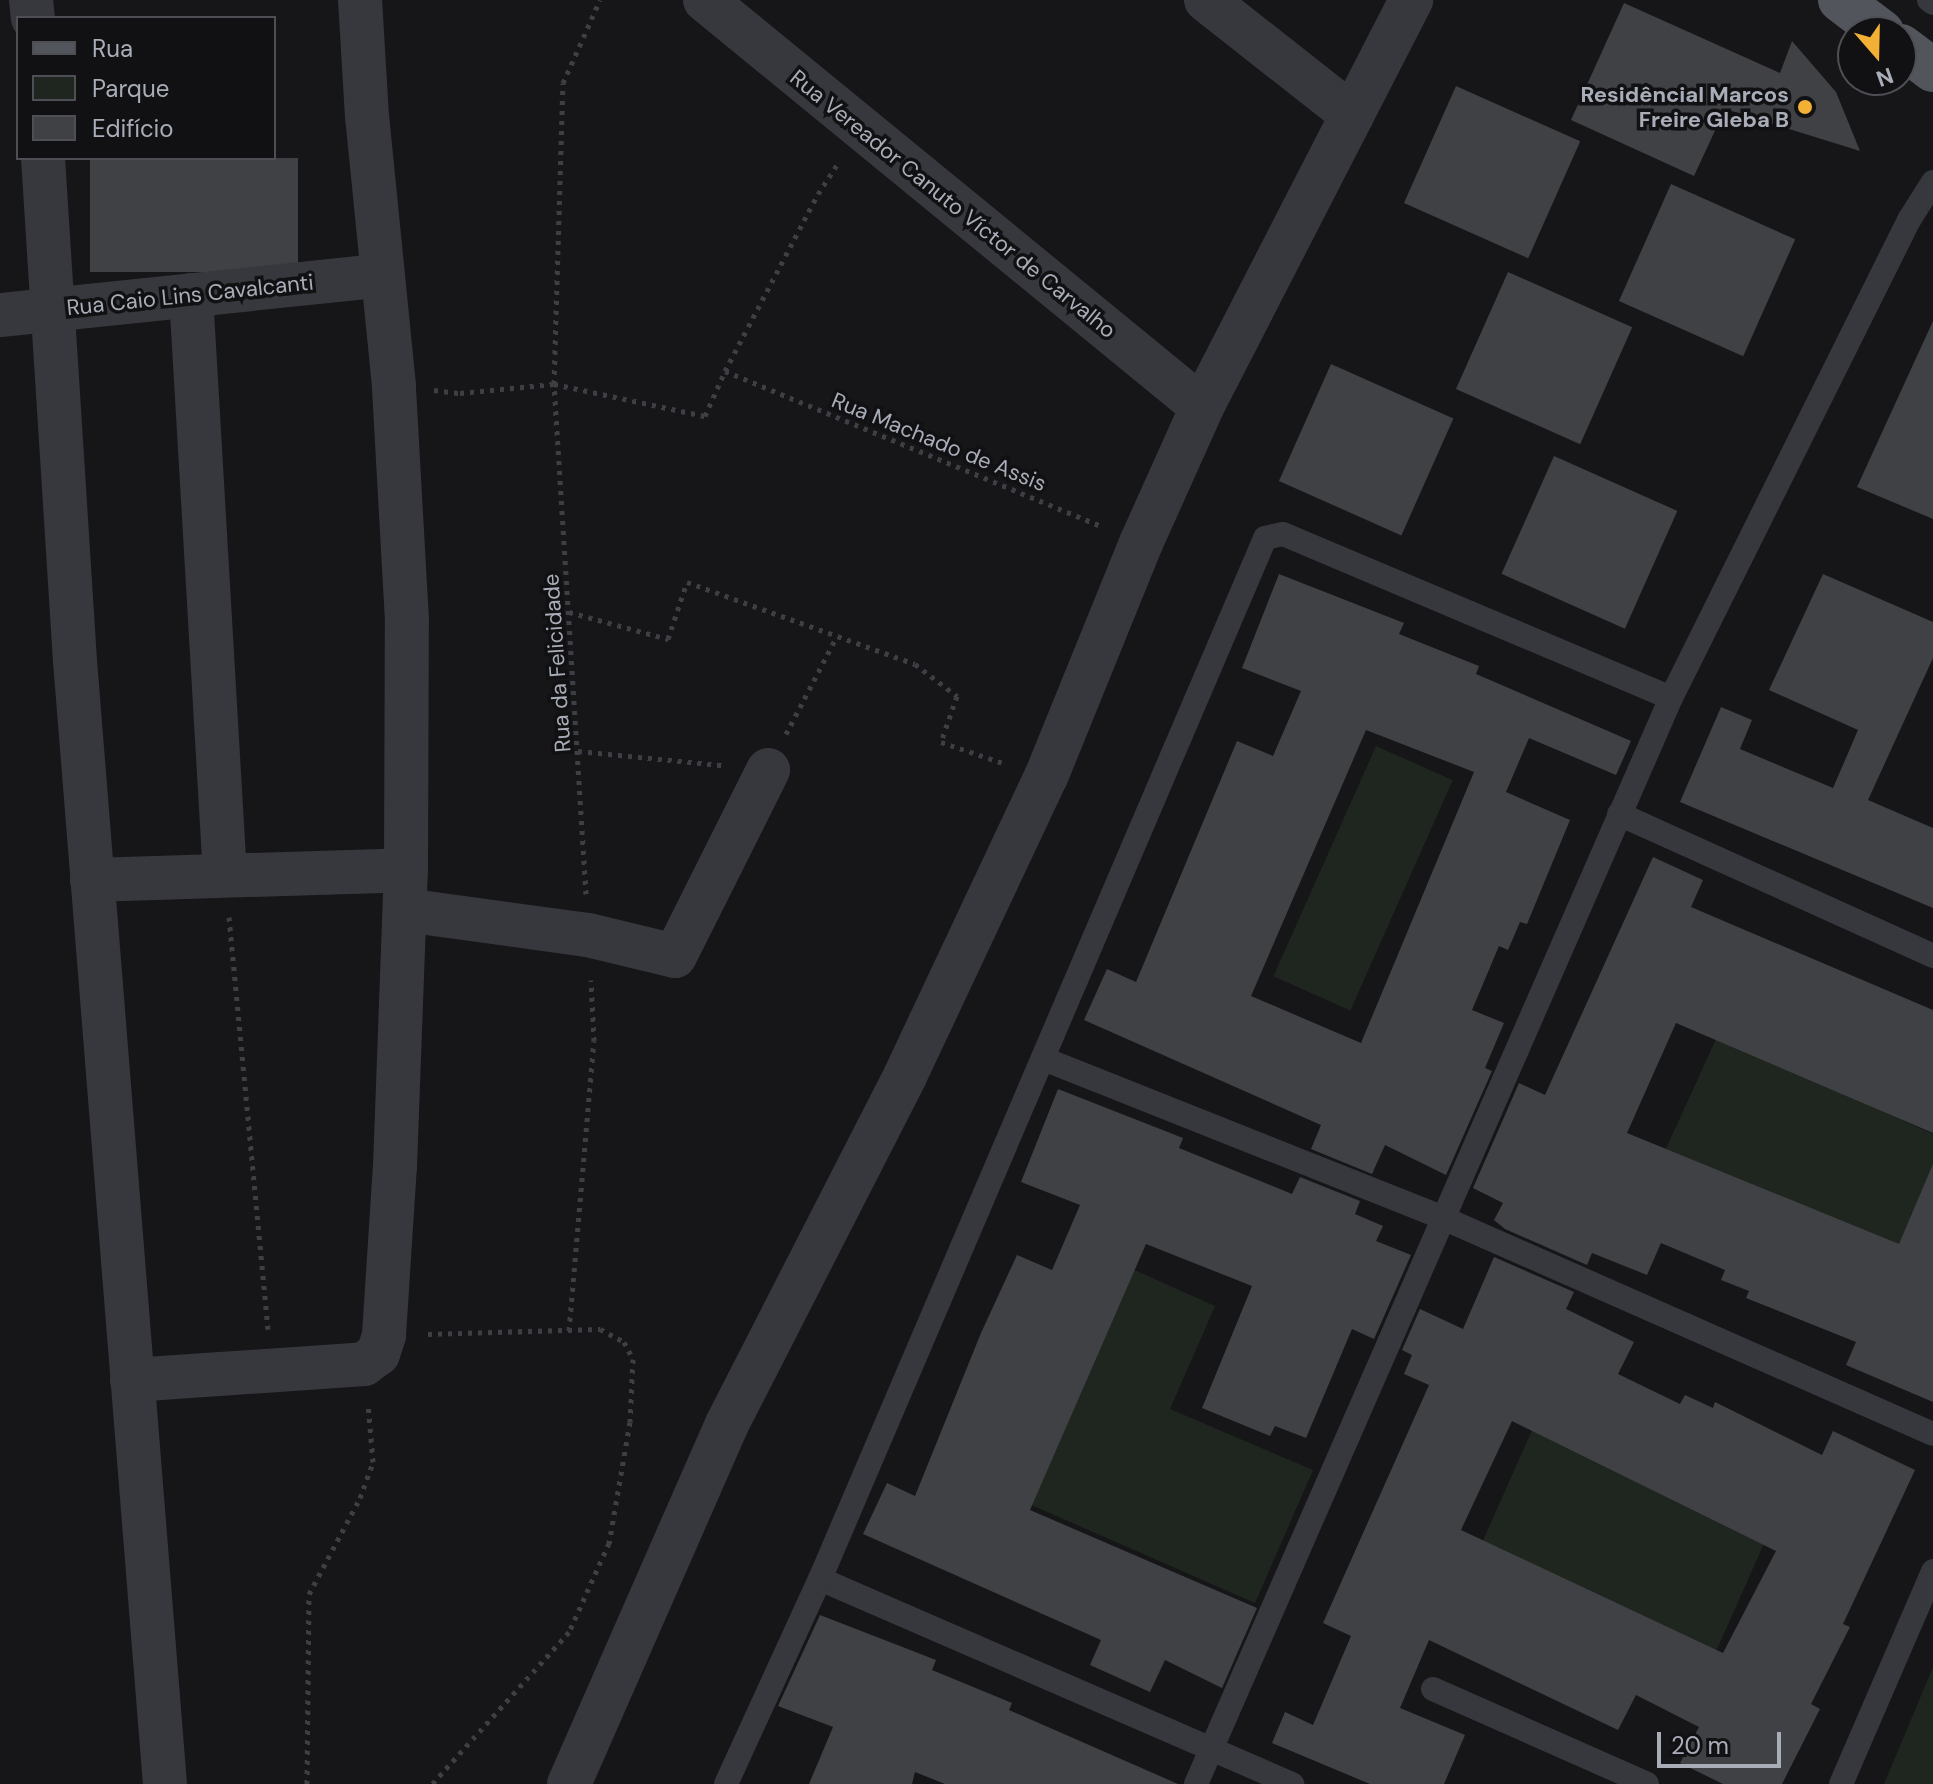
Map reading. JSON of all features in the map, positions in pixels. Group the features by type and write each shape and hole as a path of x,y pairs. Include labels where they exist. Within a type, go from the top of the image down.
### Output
{"main road":[{"path":"1840,0 1861,16"}],"street":[{"path":"132,1380 272,1370 374,1350 395,1167 406,890 407,621 394,386 380,276 360,0"},
{"name":"Rua Vereador Canuto Víctor de Carvalho","path":"705,0 1202,407"},
{"path":"1206,0 1352,115"},
{"path":"569,1784 727,1424 905,1076 1046,777 1141,543 1202,407 1411,0"},
{"path":"43,160 75,661 165,1784"},
{"name":"Rua Caio Lins Cavalcanti","path":"0,315 380,276"},
{"path":"191,295 225,875"},
{"path":"92,880 225,875 406,890 675,956 768,770"}],"lane":[{"path":"1866,0 1933,52"},
{"path":"1196,1784 1671,698 1909,220 1933,182"},
{"path":"726,1784 820,1579 1044,1059 1261,543 1271,534 1283,534 1671,698"},
{"path":"1619,814 1933,956"},
{"path":"1044,1059 1443,1218 1933,1434"},
{"path":"1841,1784 1933,1571"},
{"path":"820,1579 1292,1784"},
{"path":"1433,1689 1647,1784"}],"path":[{"name":"Rua da Felicidade","path":"569,1331 594,1041 554,384 563,83 600,0"},
{"path":"394,386 460,393 554,384 705,416 725,371 818,194 861,128"},
{"name":"Rua Machado de Assis","path":"725,371 1141,543"},
{"path":"569,612 668,639 687,582 915,664 957,696 941,742 1046,777"},
{"path":"578,751 768,770 837,636"},
{"path":"225,875 272,1370"},
{"path":"307,1784 309,1594 360,1498 373,1462 374,1350 600,1329 624,1342 633,1359 630,1422 609,1543 569,1632 432,1784"}],"green space":[{"path":"1376,746 1453,780 1350,1010 1274,976"},
{"path":"1717,1037 1933,1134 1933,1184 1898,1261 1663,1155"},
{"path":"1132,1269 1215,1306 1170,1409 1313,1470 1255,1603 1027,1503"},
{"path":"1533,1428 1769,1533 1716,1652 1480,1547"},
{"path":"1933,1667 1933,1784 1884,1784"}],"building":[{"path":"1624,3 1780,73 1792,41 1836,92 1860,151 1725,109 1694,176 1571,120"},
{"path":"1456,86 1580,141 1528,258 1404,203"},
{"path":"298,158 298,272 90,272 90,160"},
{"path":"1671,184 1795,239 1743,356 1619,301"},
{"path":"1508,272 1632,327 1580,444 1456,389"},
{"path":"1933,321 1933,519 1857,487"},
{"path":"1331,364 1453,419 1401,535 1279,481"},
{"path":"1554,456 1677,511 1625,629 1502,574"},
{"path":"1279,574 1404,623 1399,634 1479,666 1476,674 1631,741 1616,775 1529,738 1506,792 1570,820 1527,924 1520,922 1508,950 1499,946 1472,1010 1504,1023 1485,1068 1492,1071 1446,1175 1385,1145 1372,1174 1311,1149 1321,1125 1084,1020 1107,969 1136,982 1237,741 1273,756 1301,691 1242,668","holes":["1366,730 1474,772 1361,1043 1251,996"]},
{"path":"1823,574 1933,622 1933,658 1868,800 1933,828 1933,908 1680,802 1721,707 1752,720 1740,749 1833,788 1858,730 1769,690"},
{"path":"1653,857 1703,880 1691,907 1933,1010 1933,1133 1676,1023 1627,1133 1899,1244 1933,1164 1933,1402 1846,1365 1856,1342 1746,1298 1749,1291 1721,1280 1725,1270 1661,1243 1647,1275 1592,1253 1587,1265 1505,1229 1494,1220 1503,1203 1473,1188 1519,1083 1545,1095"},
{"path":"1058,1089 1183,1138 1179,1148 1292,1194 1300,1177 1360,1201 1355,1214 1383,1226 1376,1241 1411,1255 1374,1339 1352,1329 1306,1438 1275,1426 1270,1436 1202,1408 1252,1286 1146,1244 1030,1510 1257,1608 1222,1688 1165,1660 1150,1692 1090,1665 1101,1640 863,1534 887,1483 915,1496 981,1333 1017,1255 1052,1270 1080,1205 1021,1182"},
{"path":"1494,1257 1574,1292 1566,1309 1634,1342 1618,1374 1680,1404 1685,1395 1713,1408 1715,1402 1822,1455 1833,1431 1915,1470 1843,1624 1850,1627 1811,1704 1820,1709 1782,1784 1723,1784 1680,1763 1699,1727 1636,1695 1618,1730 1429,1640 1400,1708 1465,1735 1444,1784 1370,1784 1272,1743 1285,1712 1313,1725 1351,1636 1323,1623 1429,1385 1404,1374 1412,1355 1402,1350 1420,1309 1463,1329","holes":["1512,1421 1776,1551 1723,1653 1461,1530"]},
{"path":"820,1615 936,1660 932,1670 1012,1703 1009,1710 1178,1784 945,1784 915,1772 912,1784 809,1784 833,1727 778,1706"}],"place":[{"name":"Residêncial Marcos Freire Gleba B","path":"1805,107"}]}
